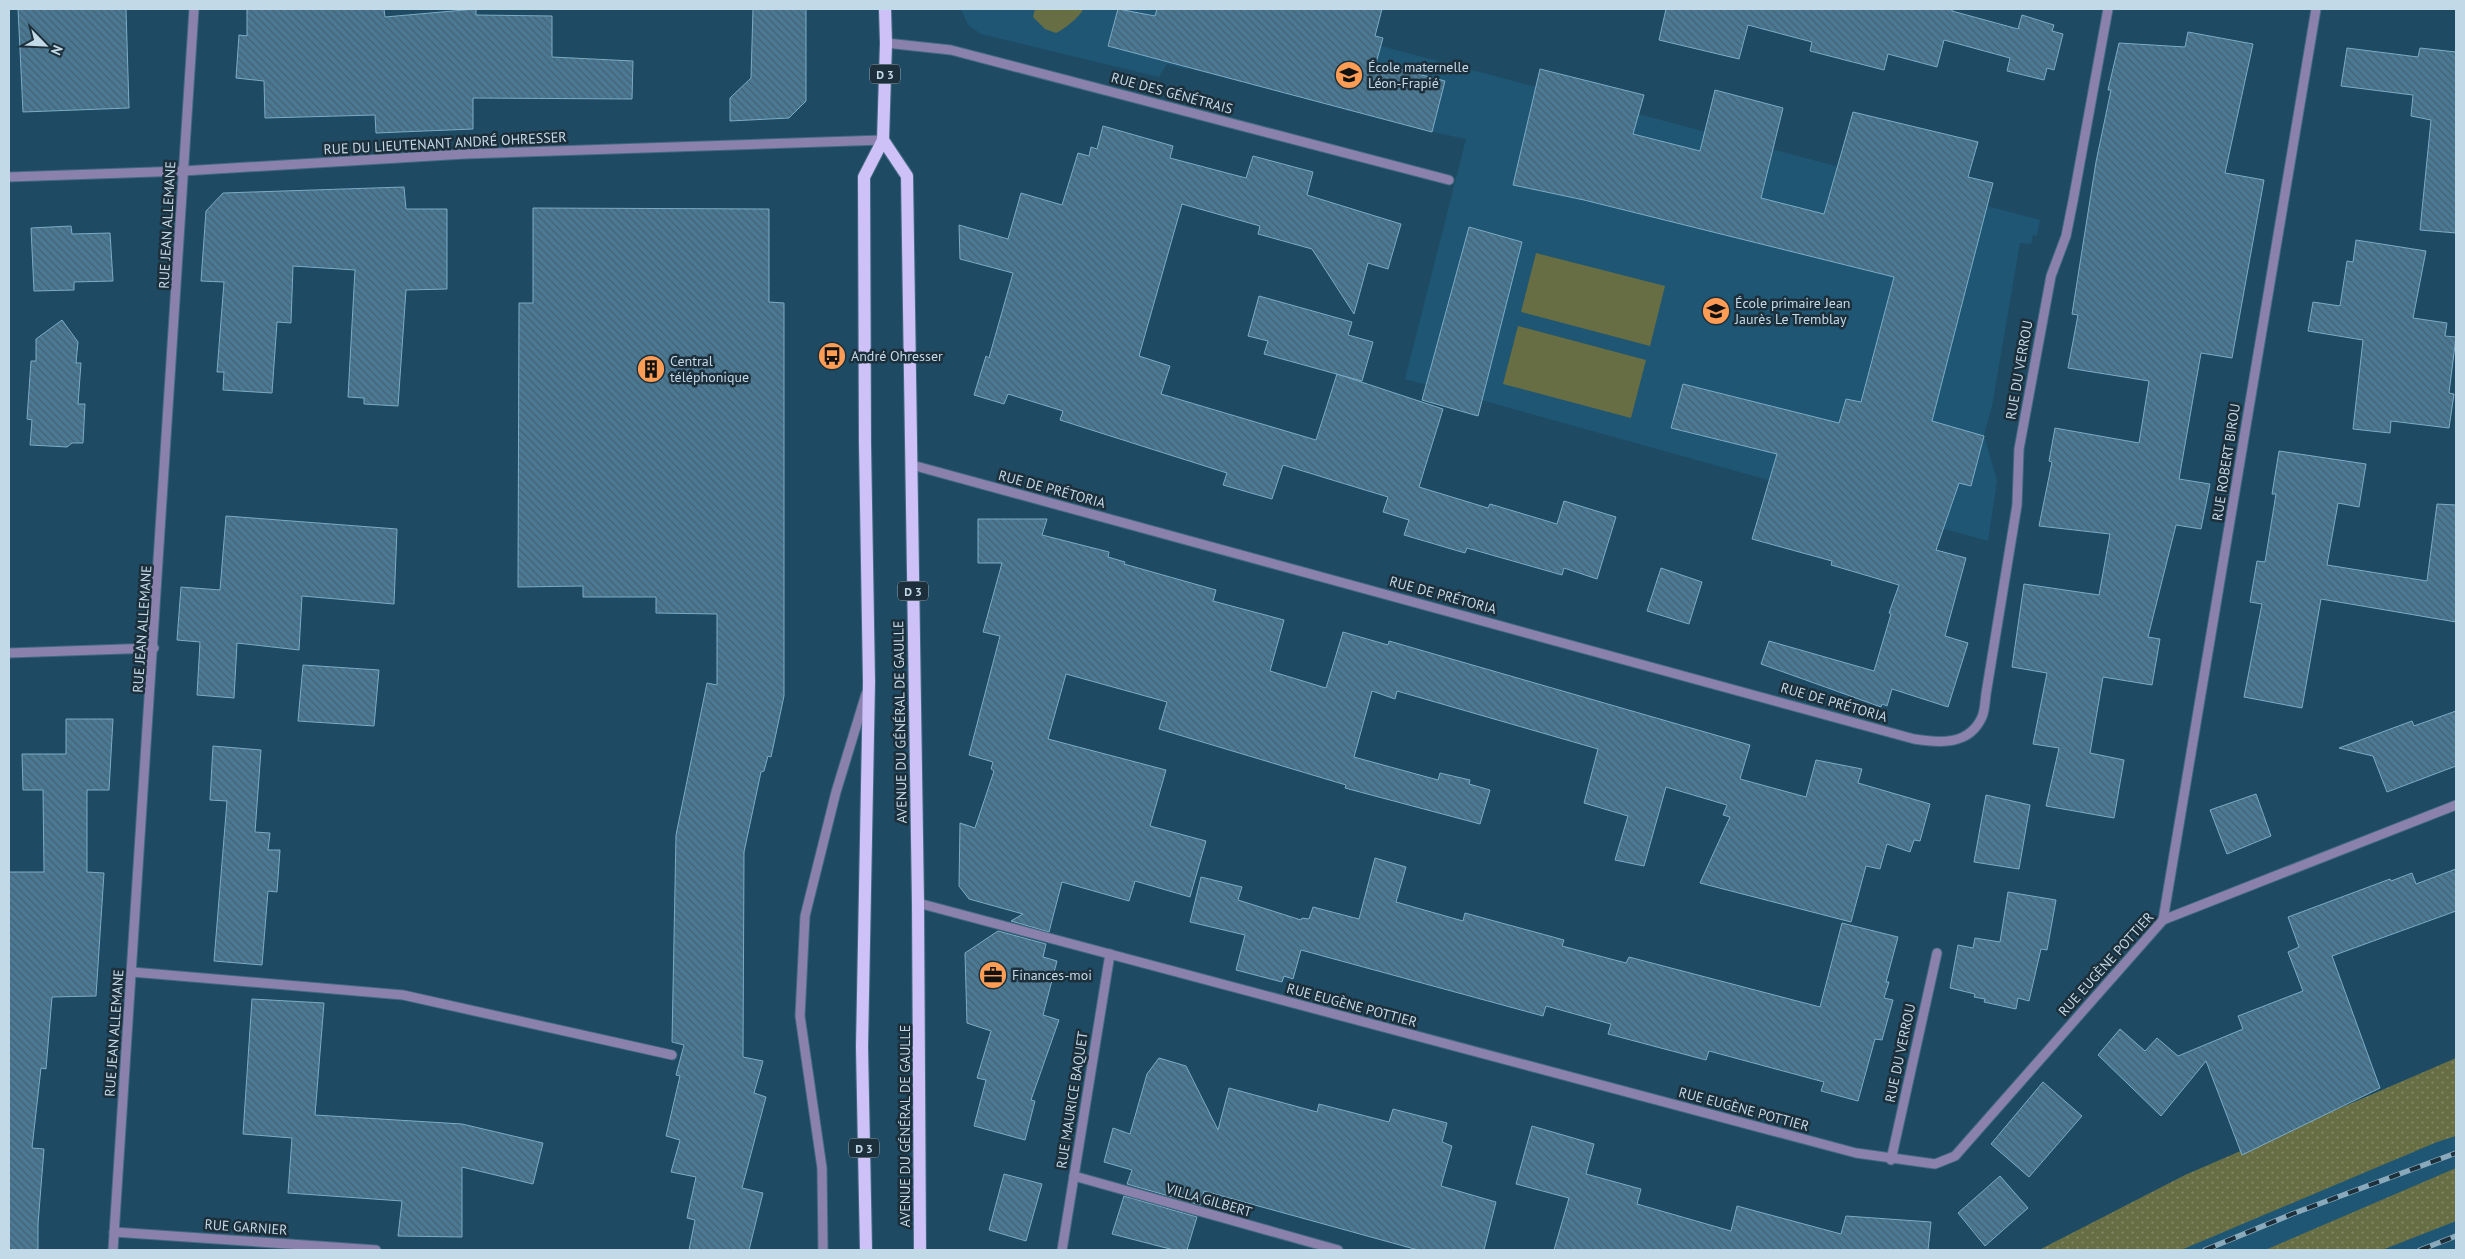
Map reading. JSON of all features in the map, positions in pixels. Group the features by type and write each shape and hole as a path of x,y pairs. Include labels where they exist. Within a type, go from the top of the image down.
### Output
{"main road":[{"name":"D 3","path":"866,1250 862,1047 869,682 865,444 864,176 884,140 885,9"},
{"name":"AVENUE DU GÉNÉRAL DE GAULLE","path":"884,140 907,176 918,903 920,1250"}],"street":[{"name":"RUE JEAN ALLEMANE","path":"113,1250 154,648 194,9"},
{"name":"RUE DU VERROU","path":"1967,735 1982,717 2017,505 2019,449 2051,276 2066,236 2108,9"},
{"name":"RUE ROBERT BIROU","path":"2163,920 2316,9"},
{"name":"RUE DES GÉNÉTRAIS","path":"886,43 951,50 1449,180"},
{"name":"RUE DU LIEUTENANT ANDRÉ OHRESSER","path":"9,177 183,171 465,154 884,140"},
{"name":"RUE DE PRÉTORIA","path":"912,466 1914,739 1943,743 1967,735"},
{"path":"9,653 154,648"},
{"path":"823,1250 822,1168 800,1016 805,916 836,792 869,682"},
{"name":"RUE EUGÈNE POTTIER","path":"918,903 1836,1148 1891,1160 1935,1164 1955,1156 2163,920 2456,805"},
{"name":"RUE DU VERROU","path":"1891,1160 1937,952"},
{"name":"RUE MAURICE BAQUET","path":"1062,1250 1110,954"},
{"path":"132,972 403,995 672,1055"},
{"name":"VILLA GILBERT","path":"1074,1176 1338,1250"},
{"name":"RUE GARNIER","path":"114,1232 376,1250"}],"shaded area":[{"name":"École primaire Jean Jaurès Le Tremblay","path":"961,9 1249,9 1339,35 2040,220 2037,236 2033,235 2031,244 2020,243 1992,406 1984,435 1997,481 1988,541 1405,379 1466,139 1432,132 1188,68 1167,64 1159,77 981,34 968,25"},
{"path":"2456,1058 2456,1250 2039,1250 2185,1175"}],"green space":[{"path":"1035,9 1083,9 1079,15 1056,33 1045,29 1033,17"},
{"path":"1536,253 1665,286 1650,346 1521,312"},
{"path":"1518,326 1646,360 1631,418 1503,384"},
{"path":"2456,1058 2456,1136 2437,1142 2181,1250 2039,1250 2185,1175"},
{"path":"2456,1168 2456,1221 2382,1250 2265,1250"}],"building":[{"path":"18,9 126,9 129,108 23,112"},
{"path":"247,9 384,9 385,17 476,9 476,15 552,16 552,57 633,61 632,99 473,98 473,129 376,133 375,115 265,118 264,81 236,78 239,35 247,36"},
{"path":"753,9 806,9 806,101 789,118 730,121 730,98 751,78"},
{"name":"École maternelle Léon-Frapié","path":"1118,9 1155,16 1157,9 1382,9 1375,36 1383,38 1376,63 1445,81 1432,132 1108,46"},
{"path":"1666,9 1952,9 1952,11 2018,29 2022,15 2054,25 2052,31 2063,34 2054,70 2047,68 2044,80 2007,71 2010,58 1944,40 1937,67 1888,54 1884,70 1810,51 1812,42 1748,25 1739,59 1659,40"},
{"path":"2188,32 2253,44 2225,173 2264,180 2232,358 2201,353 2179,479 2210,484 2201,529 2176,525 2148,637 2160,639 2152,685 2103,677 2090,753 2124,760 2114,818 2046,806 2059,748 2033,744 2047,673 2012,667 2024,584 2099,595 2110,534 2039,526 2052,462 2049,461 2055,428 2139,443 2149,381 2068,368 2078,315 2072,314 2096,162 2111,90 2108,90 2119,43 2185,47"},
{"path":"2347,48 2418,57 2420,48 2456,52 2456,233 2420,230 2431,120 2411,116 2413,95 2341,86"},
{"path":"1540,69 1644,95 1633,134 1700,151 1715,90 1783,108 1761,198 1824,214 1853,112 1978,142 1968,177 1993,183 1932,421 1984,436 1971,486 1959,483 1936,550 1966,558 1945,636 1968,643 1948,707 1892,689 1887,706 1882,704 1881,707 1761,664 1769,641 1874,671 1891,614 1889,613 1899,585 1831,565 1832,561 1752,539 1777,454 1671,428 1683,384 1839,423 1846,399 1861,402 1894,277 1584,200 1513,185"},
{"path":"1103,126 1173,146 1170,158 1246,178 1253,156 1313,172 1307,195 1401,224 1388,269 1368,263 1354,314 1312,249 1258,234 1260,226 1182,204 1139,356 1170,366 1161,394 1316,440 1337,374 1443,409 1419,487 1488,508 1490,504 1557,524 1564,501 1616,517 1597,579 1564,568 1562,575 1467,548 1465,553 1404,535 1409,520 1383,512 1388,497 1283,465 1272,499 1223,485 1227,473 1060,420 1063,411 1008,394 1004,404 974,395 986,356 989,358 1013,273 960,259 959,225 1008,239 1021,193 1062,205 1078,153 1089,156 1091,147 1097,149"},
{"path":"404,187 406,209 447,209 447,289 406,290 398,406 364,404 364,398 348,397 355,270 293,266 291,323 277,322 272,393 223,390 224,372 217,372 224,282 201,281 206,211 223,193"},
{"path":"533,208 769,209 769,302 784,303 784,696 771,757 768,756 764,771 761,772 744,852 743,1057 763,1061 754,1093 766,1097 742,1188 763,1193 749,1250 689,1250 695,1220 687,1218 696,1177 671,1172 680,1140 666,1136 680,1076 676,1075 684,1045 672,1042 676,835 707,683 717,685 717,614 656,613 656,597 583,597 583,586 518,587 519,303 533,303"},
{"path":"71,226 72,234 110,233 113,281 74,282 74,290 34,291 31,228"},
{"path":"1469,227 1522,242 1478,416 1422,400"},
{"path":"2356,240 2426,251 2413,318 2447,323 2445,336 2456,337 2449,393 2454,394 2449,428 2391,421 2390,433 2353,429 2363,340 2308,331 2313,302 2340,306 2347,261 2353,262"},
{"path":"1259,296 1352,322 1348,335 1373,342 1362,381 1264,354 1268,341 1248,336"},
{"path":"62,320 78,342 76,363 81,363 78,404 85,404 83,443 72,443 67,447 30,445 32,420 27,419 31,361 36,361 36,339"},
{"path":"2279,451 2366,464 2359,507 2338,503 2327,565 2427,581 2437,504 2456,505 2456,622 2321,599 2302,708 2244,697 2262,604 2250,602 2257,561 2265,562 2276,494 2272,494"},
{"path":"226,516 397,529 394,604 302,596 299,650 237,643 234,698 197,695 200,642 177,640 181,587 220,590"},
{"path":"978,519 1047,519 1042,535 1109,552 1108,557 1125,562 1124,564 1216,590 1213,601 1284,620 1270,671 1326,688 1343,632 1388,645 1389,641 1750,745 1740,779 1806,797 1816,760 1862,769 1858,783 1930,804 1920,841 1914,840 1910,852 1887,844 1880,869 1866,866 1851,922 1700,883 1730,817 1723,815 1727,805 1666,787 1644,866 1615,860 1628,816 1584,803 1598,749 1397,691 1395,699 1372,691 1354,757 1438,780 1440,773 1470,780 1469,784 1490,790 1480,824 1345,788 1346,785 1159,729 1167,702 1066,674 1048,739 1166,770 1150,826 1206,841 1190,897 1135,881 1129,901 1062,882 1049,932 1011,921 1023,914 969,899 959,886 960,823 975,828 994,771 991,769 993,762 969,755 1000,636 983,632 1002,563 978,563"},
{"path":"1661,568 1702,582 1689,624 1647,611"},
{"path":"303,665 379,670 374,726 298,721"},
{"path":"2456,711 2456,766 2387,792 2373,756 2339,748 2412,721 2414,726"},
{"path":"66,719 113,719 109,790 87,790 87,872 104,873 96,996 52,997 46,1069 41,1068 32,1148 44,1149 38,1224 38,1250 9,1250 9,872 44,872 43,790 23,790 22,754 66,754"},
{"path":"213,746 261,750 255,832 270,833 268,850 280,850 277,892 268,891 262,965 214,961 227,801 210,800"},
{"path":"2256,794 2271,836 2227,854 2210,810"},
{"path":"1986,795 2030,805 2019,869 1974,862"},
{"path":"1375,858 1406,867 1396,902 1463,921 1465,913 1564,940 1562,946 1626,963 1629,957 1820,1007 1842,923 1898,937 1886,982 1889,982 1884,998 1893,1000 1882,1040 1875,1039 1858,1101 1821,1091 1824,1082 1709,1051 1706,1060 1608,1034 1611,1024 1546,1006 1543,1016 1301,950 1293,979 1284,976 1282,982 1236,970 1245,935 1190,922 1201,877 1242,887 1238,900 1301,920 1302,918 1309,919 1313,907 1359,919"},
{"path":"2456,869 2456,911 2332,956 2380,1088 2242,1155 2206,1061 2161,1116 2098,1055 2120,1029 2145,1051 2157,1038 2178,1056 2243,1029 2238,1016 2303,991 2288,952 2299,947 2288,917 2390,879 2391,881 2412,873 2416,884"},
{"path":"2008,892 2056,900 2047,950 2041,949 2029,1001 2018,998 2016,1009 1984,1002 1985,999 1974,997 1975,994 1950,988 1958,945 1973,948 1975,938 2000,942"},
{"path":"998,931 1046,944 1043,957 1057,961 1043,1015 1059,1020 1031,1100 1035,1101 1025,1140 974,1126 986,1080 977,1078 991,1031 967,1023 965,953"},
{"path":"252,999 324,1003 315,1115 462,1124 543,1143 533,1184 462,1167 462,1237 398,1236 402,1201 288,1193 292,1138 243,1134"},
{"path":"1159,1058 1186,1066 1218,1130 1229,1088 1317,1112 1319,1104 1389,1122 1393,1109 1447,1123 1442,1142 1452,1146 1441,1186 1496,1202 1484,1250 1418,1250 1204,1191 1200,1205 1127,1184 1132,1170 1104,1162 1113,1128 1130,1134 1147,1074"},
{"path":"2043,1082 2082,1116 2029,1177 1991,1144"},
{"path":"1532,1126 1594,1144 1586,1174 1641,1189 1637,1204 1731,1231 1737,1206 1841,1234 1846,1216 1931,1222 1928,1250 1554,1250 1569,1198 1516,1184"},
{"path":"1004,1174 1042,1184 1026,1241 989,1230"},
{"path":"2000,1176 2028,1208 1985,1246 1958,1213"},
{"path":"1124,1196 1197,1217 1187,1250 1174,1250 1112,1234"}],"railway":[{"path":"2205,1250 2292,1214 2456,1153"},
{"path":"2420,1250 2456,1236"}],"place":[{"name":"École maternelle Léon-Frapié","path":"1349,75"},
{"name":"École primaire Jean Jaurès Le Tremblay","path":"1716,311"},
{"name":"André Ohresser","path":"832,356"},
{"name":"Central téléphonique","path":"651,369"},
{"name":"Finances-moi","path":"993,975"}]}
